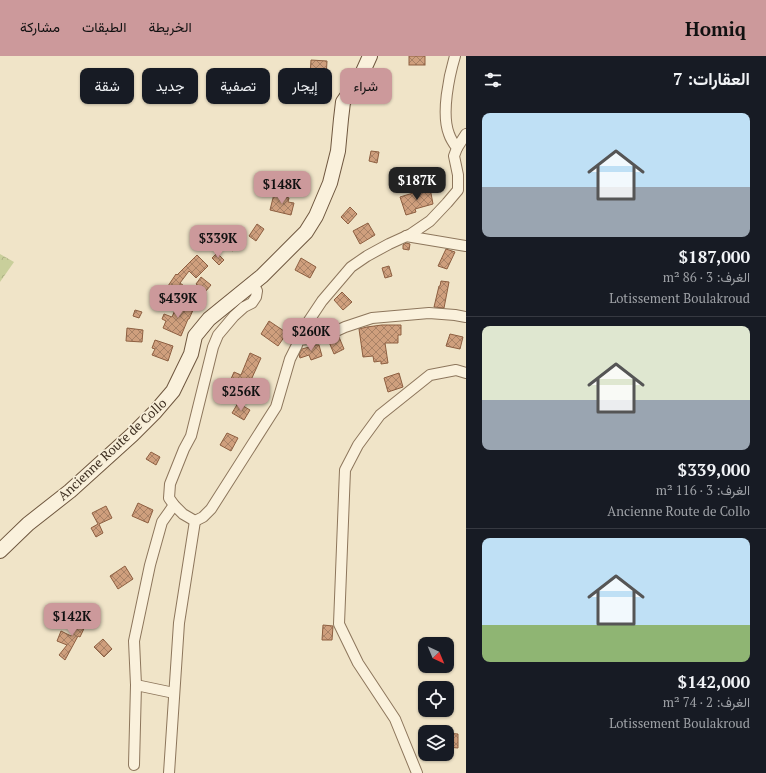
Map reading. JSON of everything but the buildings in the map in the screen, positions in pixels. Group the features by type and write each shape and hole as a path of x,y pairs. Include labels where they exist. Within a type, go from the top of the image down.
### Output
{"main road":[{"name":"Ancienne Route de Collo","path":"0,551 28,524 70,491 155,412 173,391 191,354 195,336 209,319 262,276 306,232 316,216 330,183 338,151 343,102 361,76 370,56"}],"street":[{"path":"455,56 446,94 446,116 448,133 452,142 457,148"},
{"path":"195,521 203,517 211,509 276,408 290,359 297,345 300,333 322,301 351,267 367,256 411,234 430,220 462,191 454,156 466,134"},
{"path":"406,236 466,246"},
{"path":"195,521 183,514 169,498 170,484 184,449 191,436 213,347 218,335 234,316 244,307 252,303 256,297 257,290 253,283"},
{"path":"298,340 322,338 345,327 372,318 429,313 454,314 466,317"},
{"path":"417,773 395,719 358,663 339,624 346,470 358,445 380,415 430,375 456,370 466,373"},
{"path":"134,765 136,685 134,640 150,565 162,522 174,505"},
{"path":"169,773 179,623 195,521"},
{"path":"136,685 174,693"}],"green space":[{"path":"0,254 14,262 0,282"}]}
